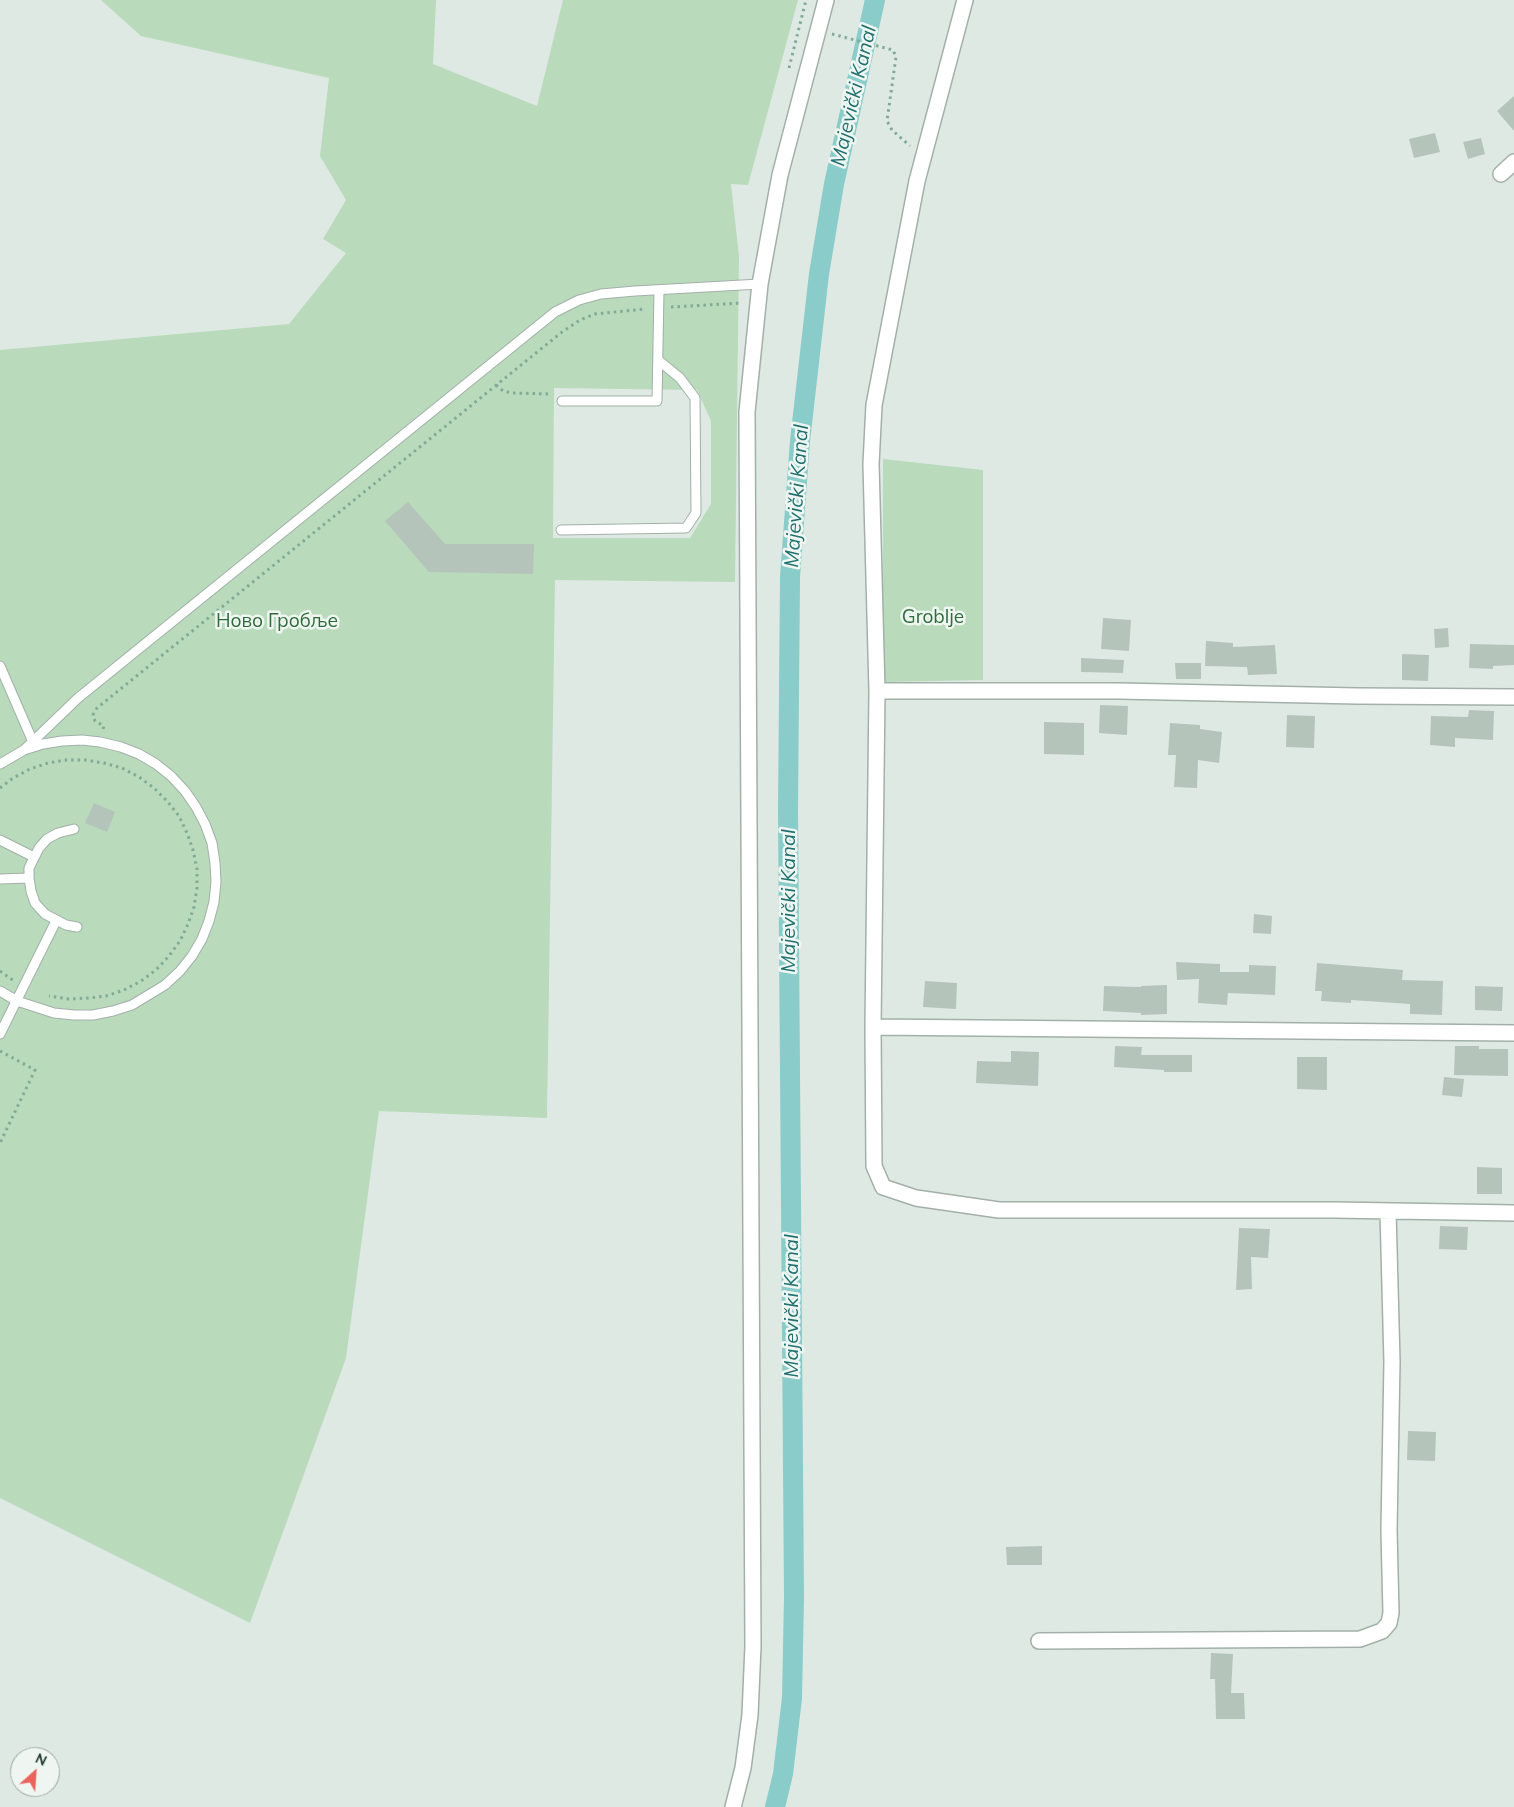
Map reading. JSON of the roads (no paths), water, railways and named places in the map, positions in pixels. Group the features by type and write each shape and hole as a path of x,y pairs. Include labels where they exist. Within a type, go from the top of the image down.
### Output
{"street":[{"path":"733,1807 746,1751 750,1715 753,1646 748,412 760,284 780,175 826,0"},
{"path":"965,0 917,181 874,406 871,464 877,691 873,1027 874,1166 883,1187 916,1198 999,1210 1514,1213"},
{"path":"1501,174 1514,162"},
{"path":"877,691 1119,691 1348,696 1514,697"},
{"path":"873,1027 1514,1033"},
{"path":"1039,1641 1360,1639 1376,1635 1389,1623 1391,1613 1392,1362 1388,1212"}],"lane":[{"path":"0,764 24,750 78,698 555,312 578,300 601,294 760,284"},
{"path":"562,401 657,401 659,290"},
{"path":"561,530 686,528 696,513 695,398 680,378 658,360"},
{"path":"0,666 33,742"},
{"path":"0,992 17,1001 54,1013 74,1015 93,1015 132,1005 165,985 180,972 192,956 202,939 209,921 214,902 216,882 212,843 205,824 185,791 172,776 156,764 139,754 121,747 82,740 43,744 24,750"},
{"path":"74,829 58,833 47,839 34,856 29,868 29,878 35,903 45,914 56,921 77,927"},
{"path":"0,840 34,856"},
{"path":"0,879 29,878"},
{"path":"0,1034 56,921"}],"waterway":[{"name":"Majevički Kanal","path":"775,1807 783,1774 792,1698 794,1597 788,810 790,577 800,441 819,274 834,184 875,0"}],"park label":[{"name":"Groblje","path":"933,617"},
{"name":"Ново Гробље","path":"277,621"}]}
